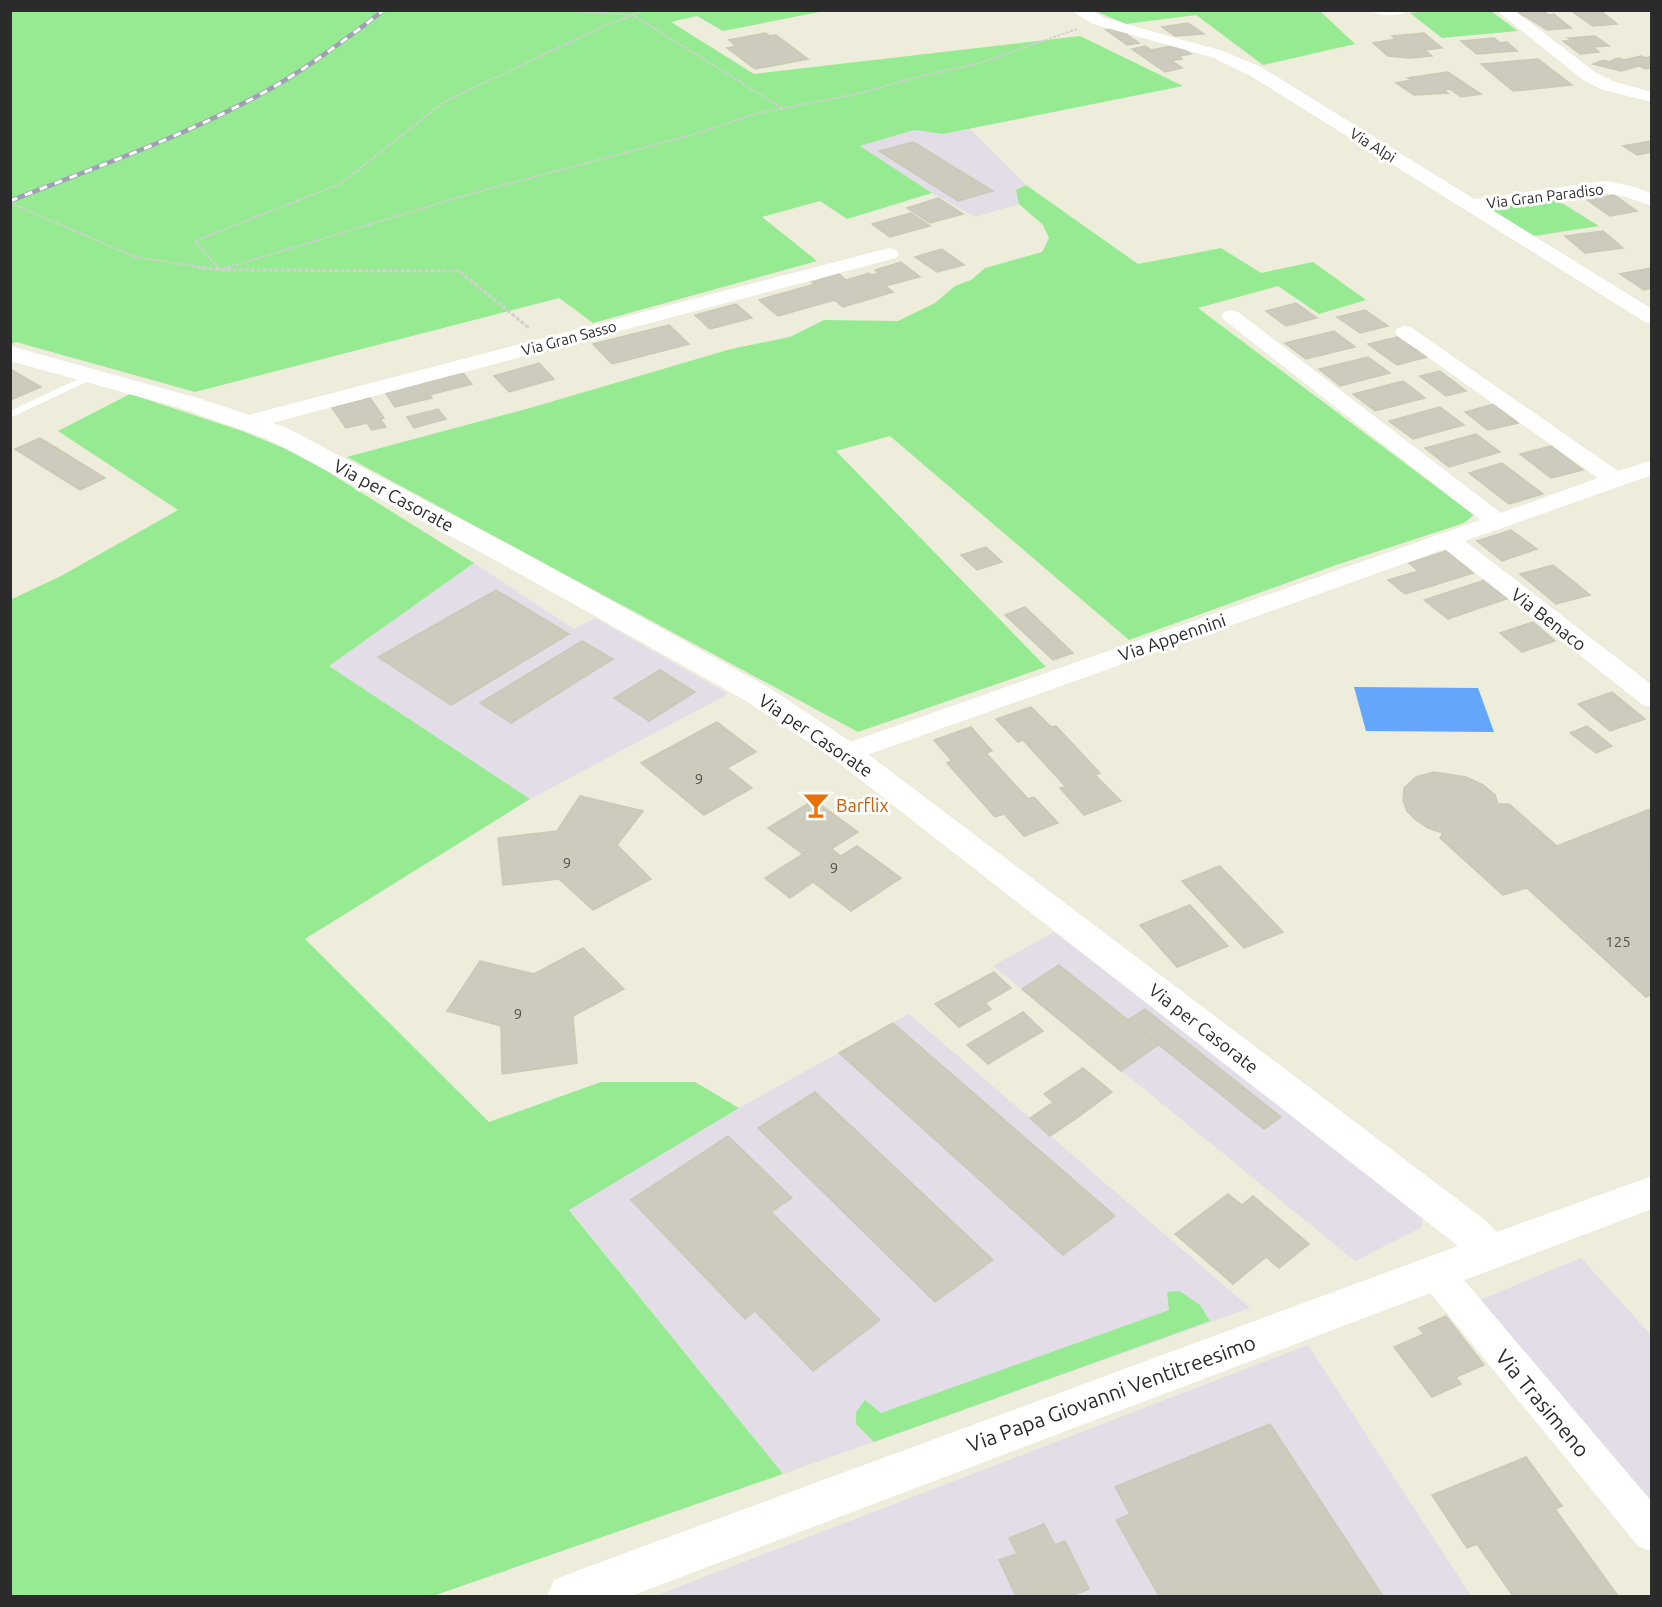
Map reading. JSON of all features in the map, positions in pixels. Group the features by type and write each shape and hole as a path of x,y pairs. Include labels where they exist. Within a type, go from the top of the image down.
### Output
{"street":[{"name":"Via Alpi","path":"1077,10 1099,21 1218,54 1255,71 1652,318"},
{"path":"1377,10 1402,10"},
{"path":"1503,10 1595,79 1618,89 1652,97"},
{"name":"Via Gran Paradiso","path":"1472,205 1606,187 1628,191 1652,201"},
{"name":"Via Gran Sasso","path":"249,422 889,254"},
{"path":"1231,316 1498,522"},
{"path":"1405,332 1615,480"},
{"name":"Via per Casorate","path":"10,353 249,422 276,433 431,514 757,694 846,753 1461,1225 1491,1252"},
{"name":"Via Appennini","path":"846,753 1652,467"},
{"name":"Via Benaco","path":"1447,539 1652,699"},
{"name":"Via Papa Giovanni Ventitreesimo","path":"575,1596 1652,1192"},
{"name":"Via Trasimeno","path":"1435,1272 1652,1533"}],"lane":[{"path":"10,415 91,376"}],"path":[{"path":"559,10 633,15 783,109"},
{"path":"220,270 195,241 340,184 444,102 602,27 646,10"},
{"path":"220,270 470,194 699,133 754,114 861,93 917,76 980,63 1099,21"},
{"path":"10,202 135,257 220,270 459,271 548,343"}],"shaded area":[{"path":"970,129 1026,185 1016,190 1019,204 975,217 932,193 859,146 914,130 943,134"},
{"path":"474,563 574,629 595,618 728,694 530,799 329,666"},
{"path":"1054,932 1423,1215 1422,1227 1355,1261 993,966"},
{"path":"909,1014 1250,1308 783,1474 569,1209 739,1108"},
{"path":"1581,1258 1651,1335 1651,1511 1475,1302"},
{"path":"1308,1345 1471,1596 655,1596"}],"green space":[{"path":"1441,10 1491,11 1518,31 1442,38 1410,13"},
{"path":"10,11 824,11 723,31 697,16 671,22 754,74 1080,36 1183,86 943,134 914,130 860,146 932,193 847,219 820,201 762,217 817,261 593,323 559,298 195,392 16,342 11,344"},
{"path":"1095,11 1320,11 1355,44 1263,65 1196,15 1126,24"},
{"path":"1026,185 1138,264 1221,248 1261,273 1313,262 1366,300 1319,314 1278,286 1198,308 1474,515 1464,523 1339,564 1129,640 890,436 836,451 1046,667 858,732 347,457 530,408 731,349 790,337 824,320 898,321 935,303 955,286 971,280 985,268 1042,252 1049,238 1043,225 1019,204 1016,190"},
{"path":"1557,200 1599,226 1534,236 1488,208"},
{"path":"130,394 242,431 301,455 474,563 329,666 530,799 305,939 489,1122 601,1082 695,1082 739,1108 569,1210 783,1474 433,1596 11,1596 10,600 61,576 178,510 58,431"},
{"path":"1179,1291 1200,1305 1210,1321 874,1442 856,1424 856,1412 865,1400 881,1413 1169,1310 1167,1292"}],"water":[{"path":"1354,687 1478,688 1494,732 1366,731"}],"building":[{"path":"1570,10 1602,12 1617,24 1593,26"},
{"path":"1515,12 1554,14 1571,28 1547,30"},
{"path":"1188,23 1204,34 1175,36 1162,27"},
{"path":"1118,28 1139,43 1127,45 1106,30"},
{"path":"766,33 769,36 776,35 808,59 755,69 727,48 736,46 729,40"},
{"path":"1424,33 1442,48 1425,50 1432,56 1410,58 1388,56 1373,43 1396,39 1392,36"},
{"path":"1595,36 1609,46 1593,47 1599,52 1580,54 1563,41 1572,41 1568,38"},
{"path":"1494,38 1500,43 1507,42 1517,51 1477,54 1461,41"},
{"path":"1177,45 1191,54 1179,56 1182,59 1168,61 1151,50"},
{"path":"1145,46 1182,68 1165,72 1132,49"},
{"path":"1641,56 1646,58 1652,56 1652,67 1646,69 1639,66 1621,71 1593,64 1604,60 1609,62 1618,58 1624,60"},
{"path":"1538,59 1572,85 1513,91 1481,64"},
{"path":"1448,72 1481,94 1461,97 1450,89 1444,90 1448,93 1414,95 1396,83 1412,80 1408,78"},
{"path":"1652,141 1652,152 1637,155 1623,146"},
{"path":"913,142 993,191 958,201 879,151"},
{"path":"1614,195 1637,211 1610,216 1587,200"},
{"path":"938,198 963,214 930,223 907,208"},
{"path":"911,213 930,226 890,237 872,224"},
{"path":"1603,231 1623,248 1585,253 1565,236"},
{"path":"942,249 964,265 937,272 915,257"},
{"path":"901,262 920,277 885,286 871,275 879,273 875,270"},
{"path":"1652,268 1652,288 1644,290 1620,274"},
{"path":"869,273 893,292 870,299 846,280"},
{"path":"839,274 870,299 843,307 812,282"},
{"path":"815,284 835,300 778,316 759,300"},
{"path":"1296,303 1317,318 1286,326 1266,311"},
{"path":"736,304 752,318 710,329 695,315"},
{"path":"1365,310 1388,326 1360,333 1337,317"},
{"path":"669,325 689,344 612,364 593,344"},
{"path":"1334,331 1355,347 1306,359 1285,343"},
{"path":"1397,337 1427,357 1397,365 1368,344"},
{"path":"1368,357 1390,373 1340,386 1319,369"},
{"path":"539,363 554,379 509,392 494,376"},
{"path":"10,369 41,387 10,400"},
{"path":"1440,371 1466,391 1446,396 1420,376"},
{"path":"463,373 472,384 429,395 421,383"},
{"path":"1403,381 1425,398 1375,411 1353,394"},
{"path":"421,383 432,398 395,407 385,392"},
{"path":"370,398 384,418 380,419 386,427 372,430 367,423 346,428 332,408"},
{"path":"1494,404 1518,423 1488,430 1465,412"},
{"path":"1440,407 1464,425 1413,439 1389,421"},
{"path":"438,409 446,419 414,428 407,417"},
{"path":"1476,434 1500,452 1449,467 1425,448"},
{"path":"40,438 105,478 80,490 15,449"},
{"path":"1551,446 1583,470 1551,478 1520,454"},
{"path":"1502,463 1543,494 1509,504 1469,473"},
{"path":"1511,530 1537,549 1502,561 1477,541"},
{"path":"986,547 1002,562 977,570 961,555"},
{"path":"1446,551 1473,573 1435,585 1409,563"},
{"path":"1553,565 1590,595 1556,604 1520,574"},
{"path":"1418,571 1435,585 1405,594 1388,580"},
{"path":"1485,580 1509,598 1448,619 1424,600"},
{"path":"496,590 569,634 451,705 378,657"},
{"path":"1025,607 1073,653 1053,660 1005,615"},
{"path":"1533,622 1555,641 1522,652 1500,633"},
{"path":"582,641 613,659 511,723 480,703"},
{"path":"660,670 695,692 649,721 614,698"},
{"path":"1612,692 1645,719 1610,731 1578,704"},
{"path":"1031,707 1051,727 1056,726 1100,773 1095,775 1121,801 1084,815 1060,788 1066,787 1023,740 1018,742 996,719"},
{"path":"717,722 756,752 727,768 752,788 704,815 641,763"},
{"path":"1587,726 1612,746 1596,753 1570,733"},
{"path":"971,727 992,751 986,753 1028,799 1034,797 1058,823 1024,836 1004,814 995,817 947,763 952,761 934,740"},
{"path":"1434,772 1466,777 1483,785 1495,795 1498,804 1509,804 1557,846 1504,867 1527,888 1503,895 1440,838 1443,833 1428,828 1407,811 1403,801 1404,788 1416,777"},
{"path":"580,796 643,811 617,845 651,879 593,910 559,879 503,885 498,838 557,831"},
{"path":"814,800 858,832 831,849 822,842 803,854 768,828"},
{"path":"1650,809 1652,994 1646,997 1504,867"},
{"path":"822,842 841,856 857,846 901,878 851,911 813,882 790,898 765,878"},
{"path":"1220,866 1283,932 1244,948 1182,881"},
{"path":"1190,905 1228,946 1177,967 1140,925"},
{"path":"583,948 624,989 573,1016 577,1063 502,1074 501,1026 447,1011 480,961 534,974"},
{"path":"1059,965 1158,1045 1121,1071 1022,989"},
{"path":"994,972 1011,988 985,1003 991,1009 959,1027 935,1004"},
{"path":"1145,1009 1281,1117 1264,1129 1128,1020"},
{"path":"1023,1012 1043,1031 988,1064 967,1045"},
{"path":"893,1023 1115,1216 1063,1255 839,1053"},
{"path":"1083,1068 1112,1092 1074,1120 1044,1094"},
{"path":"815,1092 993,1260 935,1302 758,1128"},
{"path":"1054,1102 1074,1120 1050,1136 1030,1118"},
{"path":"728,1136 792,1198 771,1212 880,1320 813,1371 755,1311 745,1319 631,1200"},
{"path":"1228,1194 1242,1205 1253,1196 1309,1244 1279,1268 1266,1257 1233,1284 1175,1234"},
{"path":"1446,1316 1484,1365 1456,1377 1461,1384 1432,1397 1394,1347 1424,1334 1419,1328"},
{"path":"1270,1424 1383,1596 1159,1596 1116,1520 1130,1514 1115,1487"},
{"path":"1526,1457 1562,1506 1555,1509 1618,1596 1513,1596 1477,1544 1467,1548 1432,1495"},
{"path":"1044,1524 1055,1545 1065,1541 1089,1589 1071,1596 1016,1596 999,1560 1017,1554 1009,1538"}],"railway":[{"path":"10,201 151,146 221,115 312,63 384,10"}],"place":[{"name":"Barflix","path":"816,805"}]}
